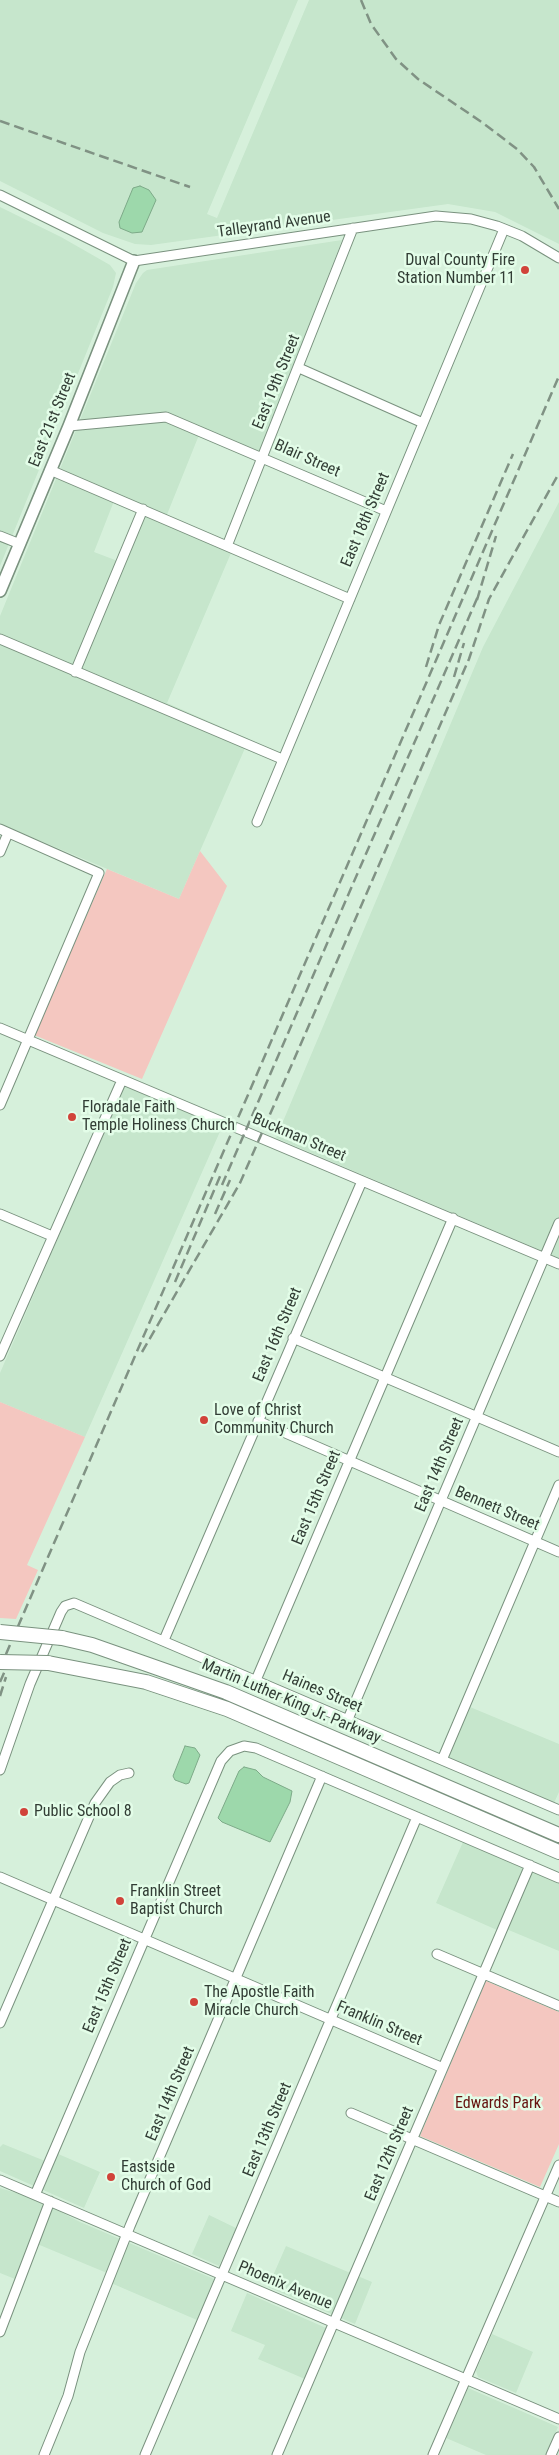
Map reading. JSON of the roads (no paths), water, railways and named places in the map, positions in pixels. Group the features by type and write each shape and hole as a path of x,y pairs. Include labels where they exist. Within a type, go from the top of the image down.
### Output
{"highway":[{"name":"Martin Luther King Jr. Parkway","path":"0,1632 62,1638 92,1645 226,1692 559,1835"},
{"name":"Martin Luther King Jr. Parkway","path":"0,1662 48,1663 146,1682 227,1709 559,1852"}],"main road":[{"name":"East 21st Street","path":"0,591 69,426 134,261"}],"street":[{"path":"0,195 134,261"},
{"name":"Talleyrand Avenue","path":"134,261 403,220 442,216 472,219 504,228 539,244 559,258"},
{"name":"East 19th Street","path":"227,546 299,368 352,228"},
{"name":"East 18th Street","path":"257,822 504,228"},
{"path":"299,368 423,423"},
{"name":"Blair Street","path":"69,426 166,417 386,511"},
{"path":"50,470 350,599"},
{"path":"75,672 143,510"},
{"path":"0,536 20,544"},
{"path":"0,639 282,759"},
{"path":"0,852 4,831 100,873 0,1105"},
{"name":"Buckman Street","path":"0,1028 559,1264"},
{"path":"0,1356 122,1080"},
{"name":"East 16th Street","path":"164,1640 362,1180"},
{"path":"0,1214 52,1236"},
{"name":"East 15th Street","path":"256,1680 453,1218"},
{"name":"East 14th Street","path":"348,1719 559,1224"},
{"path":"293,1338 559,1452"},
{"name":"Bennett Street","path":"258,1421 559,1552"},
{"path":"442,1760 559,1485"},
{"name":"Haines Street","path":"0,1770 30,1684 61,1612 65,1606 74,1603 442,1760 558,1807"},
{"name":"East 15th Street","path":"35,2195 221,1761 230,1751 249,1746 322,1776"},
{"path":"0,2023 99,1795 116,1777 130,1773"},
{"path":"322,1776 559,1878"},
{"name":"East 14th Street","path":"44,2455 68,2396 80,2352 322,1776"},
{"name":"East 13th Street","path":"146,2455 417,1817"},
{"name":"East 12th Street","path":"277,2455 530,1865"},
{"name":"Franklin Street","path":"0,1877 443,2068"},
{"path":"437,1954 559,2006"},
{"path":"351,2113 559,2202"},
{"path":"433,2455 559,2165"},
{"name":"Phoenix Avenue","path":"0,2180 559,2419"},
{"path":"0,2332 50,2201"},
{"path":"551,2455 559,2437"}],"railway":[{"path":"361,0 371,24 396,59 418,79 483,123 517,149 534,167 559,209"},
{"path":"0,121 190,187"},
{"path":"0,1668 559,376"},
{"path":"426,667 439,625 513,454"},
{"path":"142,1352 240,1183 469,659 489,599 559,473"},
{"path":"477,600 496,536"},
{"path":"222,1185 479,594"},
{"path":"454,677 464,643"},
{"path":"175,1282 221,1174"},
{"path":"215,1214 230,1180"},
{"path":"0,1682 8,1664"},
{"path":"0,1696 6,1677"}],"place":[{"name":"Duval County Fire Station Number 11","path":"525,270"},
{"name":"Floradale Faith Temple Holiness Church","path":"72,1117"},
{"name":"Love of Christ Community Church","path":"204,1420"},
{"name":"Public School 8","path":"24,1812"},
{"name":"Franklin Street Baptist Church","path":"120,1901"},
{"name":"The Apostle Faith Miracle Church","path":"194,2002"},
{"name":"Eastside Church of God","path":"111,2177"}],"park label":[{"name":"Edwards Park","path":"498,2104"}]}
